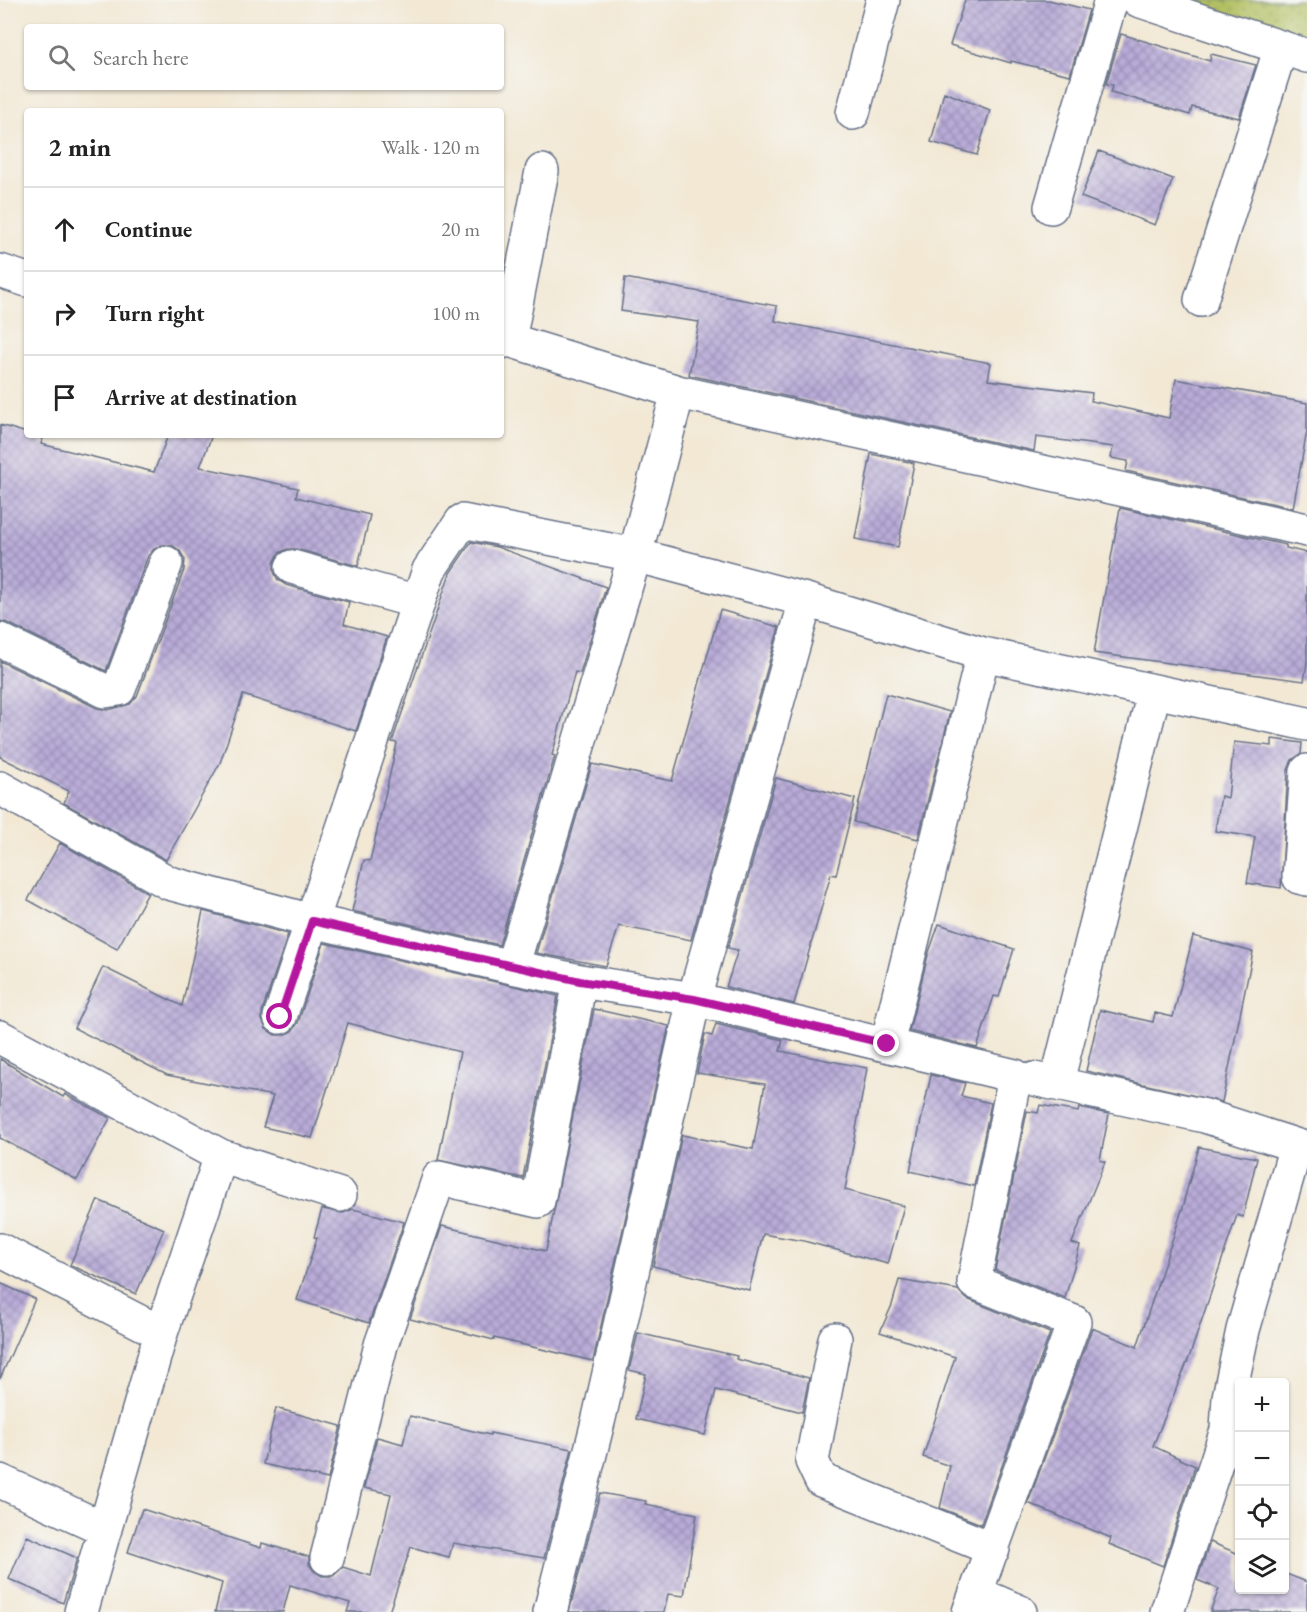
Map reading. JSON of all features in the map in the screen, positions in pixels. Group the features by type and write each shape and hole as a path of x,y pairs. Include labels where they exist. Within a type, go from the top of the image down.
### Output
{"street":[{"path":"854,113 883,0"},
{"path":"1051,207 1111,0"},
{"path":"1138,0 1294,51 1202,300"},
{"path":"542,171 505,341 678,392 1307,530"},
{"path":"0,271 24,279"},
{"path":"512,967 635,555 678,392"},
{"path":"280,1017 429,570 462,521 635,555 806,600 982,654 1307,724"},
{"path":"0,640 105,691 119,688 166,563"},
{"path":"292,567 418,602"},
{"path":"550,1612 600,1418 694,999 806,600"},
{"path":"887,1044 982,654"},
{"path":"1057,1082 1154,692"},
{"path":"1307,771 1299,877 1307,879"},
{"path":"0,788 169,883 312,921 512,967 580,981 694,999 1014,1076 1057,1082 1205,1116 1302,1148 1242,1330 1229,1396 1227,1430 1167,1612"},
{"path":"327,1558 381,1345 439,1178 538,1201 580,981"},
{"path":"0,1037 221,1156 340,1195"},
{"path":"1014,1076 974,1282 1074,1322 973,1602 1020,1612"},
{"path":"81,1612 160,1333 221,1156"},
{"path":"0,1250 160,1333"},
{"path":"835,1339 812,1461 821,1480 993,1550"},
{"path":"0,1481 105,1529"}],"green space":[{"path":"1139,0 1307,0 1307,56"}],"building":[{"path":"965,0 1049,0 1089,10 1070,75 1011,61 1011,63 950,45"},
{"path":"1121,34 1210,61 1211,54 1256,65 1239,118 1192,107 1190,115 1111,92 1113,85 1106,84"},
{"path":"944,92 990,110 977,155 931,142"},
{"path":"1099,151 1173,179 1155,225 1081,197"},
{"path":"625,278 777,306 775,321 991,363 988,380 1092,393 1091,401 1169,418 1176,379 1307,403 1307,431 1293,508 1126,471 1128,461 1111,458 1113,447 1036,437 1034,451 689,375 699,322 621,311"},
{"path":"0,425 24,432 24,438 43,438 41,444 154,472 167,438 211,438 200,467 298,488 296,497 370,515 358,566 296,549 287,549 279,553 274,563 274,572 278,580 286,585 349,602 344,624 387,637 356,731 243,695 220,763 166,860 64,803 69,791 0,757 0,661 97,708 108,710 130,704 137,696 184,570 185,560 180,551 172,545 162,545 148,556 106,671 0,621"},
{"path":"871,454 914,463 898,547 855,539"},
{"path":"1120,508 1286,545 1286,548 1307,553 1307,663 1304,681 1094,653"},
{"path":"471,542 497,547 606,587 580,673 575,672 552,755 555,756 499,945 352,911 364,860 370,861 397,743 392,742 450,573"},
{"path":"720,610 779,627 691,940 619,926 606,966 536,953 592,764 672,781"},
{"path":"886,694 950,712 918,839 854,822"},
{"path":"1272,739 1302,743 1301,754 1292,760 1288,770 1281,888 1247,883 1255,837 1215,831 1221,796 1228,798 1234,742 1272,746"},
{"path":"776,778 855,799 836,875 831,874 794,1004 726,987 738,950 728,948"},
{"path":"60,843 148,893 117,949 28,900"},
{"path":"203,911 288,934 262,1012 262,1020 266,1029 275,1035 284,1035 292,1031 298,1023 324,943 558,996 523,1178 438,1160 460,1052 348,1023 312,1138 263,1127 273,1096 167,1075 74,1028 103,967 182,1006"},
{"path":"939,924 1014,949 999,997 994,996 977,1048 909,1031 928,955"},
{"path":"1193,936 1253,952 1222,1102 1086,1071 1100,1010 1153,1022 1155,1013 1173,1017"},
{"path":"594,1009 669,1026 593,1361 410,1319 442,1226 546,1251"},
{"path":"716,1024 783,1040 780,1051 867,1068 845,1190 904,1206 888,1264 804,1241 763,1234 749,1290 653,1266 682,1135 753,1149 765,1084 697,1073 705,1034 712,1036"},
{"path":"0,1059 63,1097 65,1094 110,1118 77,1180 0,1138"},
{"path":"931,1075 965,1083 961,1096 991,1103 974,1186 910,1171"},
{"path":"1040,1105 1078,1112 1079,1108 1109,1114 1100,1160 1105,1162 1072,1243 1080,1246 1065,1298 995,1270 1027,1111 1038,1113"},
{"path":"1199,1147 1257,1158 1243,1217 1237,1215 1190,1355 1153,1446 1195,1466 1163,1566 1109,1544 1111,1538 1028,1503 1092,1328 1137,1347 1185,1201"},
{"path":"98,1200 164,1229 136,1294 70,1265"},
{"path":"322,1209 343,1213 353,1209 404,1222 369,1323 297,1300 317,1238 314,1237"},
{"path":"899,1280 958,1290 967,1299 1050,1333 981,1524 940,1508 950,1466 923,1457 955,1357 880,1332 892,1305"},
{"path":"0,1283 35,1299 0,1379"},
{"path":"638,1333 737,1356 736,1359 809,1378 802,1412 716,1390 705,1435 636,1419 646,1374 629,1370"},
{"path":"276,1408 341,1426 328,1479 263,1464"},
{"path":"410,1416 490,1435 490,1433 572,1449 544,1558 453,1543 449,1557 411,1547 389,1612 347,1612 350,1603 290,1585 283,1612 215,1612 222,1583 128,1552 142,1509 261,1548 262,1543 309,1557 309,1564 322,1576 333,1576 343,1567 371,1576 391,1494 364,1488 377,1437 403,1444"},
{"path":"600,1493 646,1501 645,1504 697,1514 684,1596 668,1594 664,1612 569,1612"},
{"path":"27,1536 77,1558 63,1603 9,1579"},
{"path":"1210,1542 1235,1552 1235,1594 1289,1594 1289,1575 1307,1582 1307,1612 1210,1612 1219,1589 1197,1580"}],"route":[{"path":"280,1017 312,921 580,981 694,999 887,1044"}]}
